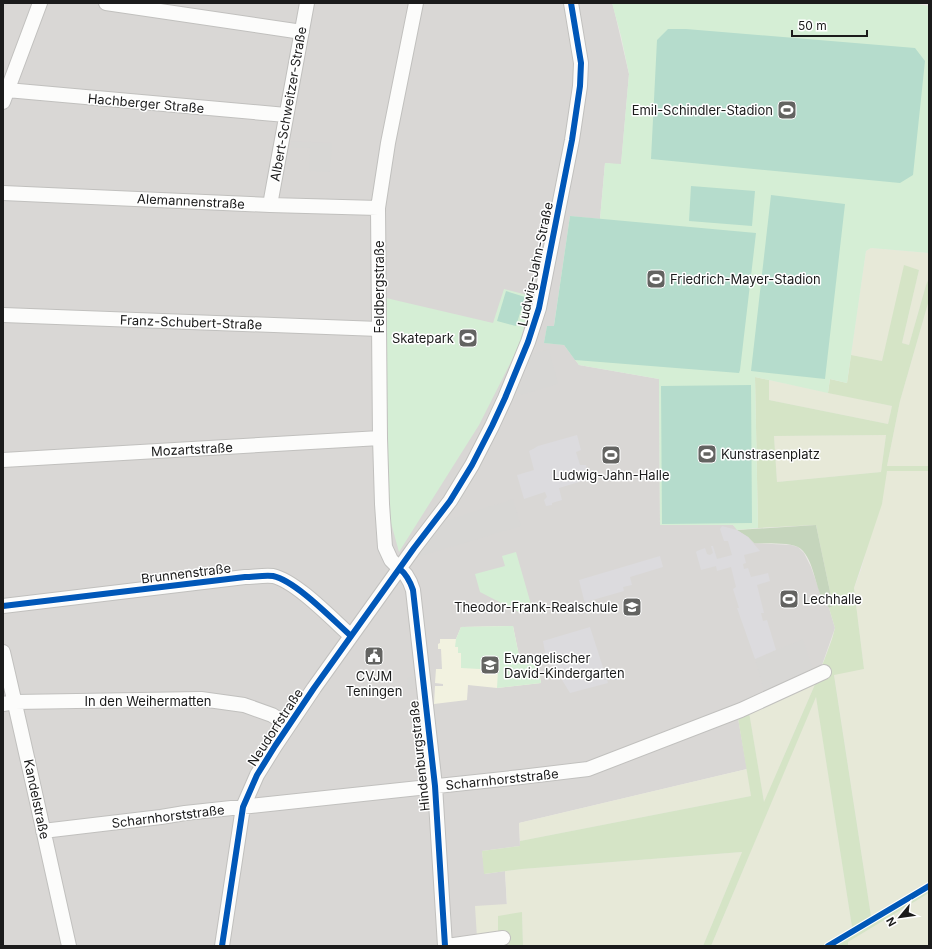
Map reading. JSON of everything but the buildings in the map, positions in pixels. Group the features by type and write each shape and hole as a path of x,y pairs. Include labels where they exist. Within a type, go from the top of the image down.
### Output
{"street":[{"path":"5,96 40,3"},
{"path":"106,3 302,32"},
{"name":"Albert-Schweitzer-Straße","path":"270,205 307,3"},
{"name":"Feldbergstraße","path":"400,569 392,560 385,547 382,504 378,208 388,143 416,3"},
{"name":"Ludwig-Jahn-Straße","path":"400,569 450,501 472,465 505,398 528,342 539,308 572,140 580,86 581,63 571,3"},
{"name":"Hachberger Straße","path":"5,96 286,115"},
{"name":"Alemannenstraße","path":"3,193 270,205 378,208"},
{"name":"Franz-Schubert-Straße","path":"3,315 379,329"},
{"name":"Mozartstraße","path":"3,460 380,438"},
{"name":"Neudorfstraße","path":"222,946 243,807 257,776 288,725 400,569"},
{"name":"Hindenburgstraße","path":"400,569 406,575 413,590 435,786 446,946"},
{"name":"Brunnenstraße","path":"3,606 245,577 273,576 294,586 351,636"},
{"name":"Kandelstraße","path":"3,652 9,703 32,776 69,946"},
{"name":"Scharnhorststraße","path":"43,831 161,817 184,812 243,807 588,769 741,710 824,672"},
{"name":"In den Weihermatten","path":"9,703 201,699 244,705 272,715 288,725"},
{"path":"446,946 503,938"}],"shaded area":[{"path":"3,3 612,3 629,74 621,165 605,163 600,219 570,217 554,326 564,345 579,365 659,379 660,525 733,525 754,543 791,545 798,547 804,553 811,567 823,601 829,608 835,628 816,682 738,718 747,769 519,823 520,846 482,851 485,874 505,871 509,946 3,946"},
{"path":"291,141 332,143 330,172 309,171 310,148 290,147"},
{"path":"871,248 929,253 929,278 909,345 902,343 919,270 905,266 882,361 851,355 866,251"},
{"path":"929,300 929,466 887,466 900,401"},
{"path":"549,349 558,384 521,395 517,381 529,355"},
{"path":"769,380 892,406 888,424 769,400"},
{"path":"577,435 581,450 576,452 580,465 586,465 589,479 559,488 562,500 552,503 552,505 546,506 544,500 547,497 545,492 524,499 517,475 534,470 529,451 538,446"},
{"path":"886,435 881,472 777,482 774,436"},
{"path":"887,471 929,471 929,882 871,916 834,674 864,669 854,588 861,570"},
{"path":"513,499 521,526 404,561 430,526"},
{"path":"816,525 833,606 829,608 820,594 810,564 803,551 794,545 788,544 754,543 737,530"},
{"path":"722,526 737,530 748,537 760,551 744,555 746,563 743,564 744,569 748,568 751,577 768,573 770,581 757,585 764,613 761,613 763,621 767,620 776,650 755,659 737,608 739,608 733,589 736,587 731,567 717,571 716,566 701,570 696,552 705,548 707,554 710,555 713,553 711,546 713,546 717,559 732,555 728,541 724,541 720,529"},
{"path":"660,556 663,567 630,577 632,585 623,587 624,591 589,601 585,604 579,580"},
{"name":"Evangelischer David-Kindergarten","path":"513,626 520,661 537,657 541,683 497,688 468,685 467,700 434,704 435,686 443,686 443,684 435,683 436,669 442,669 441,649 438,649 440,639 456,639 461,627"},
{"path":"590,627 608,683 570,693 545,652 543,641"},
{"path":"803,639 814,672 765,694 755,659"},
{"path":"422,676 424,688 408,689 407,678"},
{"path":"816,682 786,751 764,803 749,712"},
{"path":"816,696 852,927 821,946 711,946"},
{"path":"747,769 751,796 520,841 519,823"},
{"path":"742,852 703,946 523,946 522,912 498,936 477,938 475,906 507,904 505,871"},
{"path":"929,893 929,946 848,946 848,942"}],"green space":[{"path":"612,3 912,3 929,6 929,253 871,248 866,251 847,383 830,379 828,393 755,377 758,528 737,530 733,525 660,525 659,379 579,365 564,345 544,343 547,326 554,326 570,216 600,219 605,163 621,164 629,74"},
{"name":"Emil-Schindler-Stadion","path":"668,29 686,29 915,48 925,61 913,175 900,183 651,159 657,40"},
{"path":"691,186 755,191 752,226 689,221"},
{"path":"771,195 845,204 825,379 751,371"},
{"name":"Friedrich-Mayer-Stadion","path":"570,216 756,233 739,373 575,360 564,345 544,343 547,326 554,326"},
{"path":"904,265 919,270 902,343 909,345 929,278 929,300 900,401 887,466 929,466 929,471 887,471 882,504 854,588 864,669 834,675 871,916 929,882 929,893 848,942 848,946 821,946 852,927 816,697 711,946 703,946 742,852 522,869 484,874 482,851 520,846 520,841 751,796 738,718 749,712 764,802 816,682 835,628 829,608 833,606 816,525 758,528 755,377 769,380 769,400 888,424 892,406 828,393 830,379 847,383 851,355 882,361","holes":["886,435 881,472 777,482 774,436"]},
{"path":"504,289 531,296 520,344 479,425 399,552 388,512 386,298 493,323"},
{"path":"506,291 525,297 516,326 497,321"},
{"name":"Kunstrasenplatz","path":"751,385 752,523 662,524 661,386"},
{"path":"516,552 532,608 519,612 480,592 475,574 505,566 502,556"},
{"name":"Evangelischer David-Kindergarten","path":"513,626 520,661 537,657 541,683 497,688 498,670 461,668 461,653 458,653 458,647 455,647 456,639 461,627"},
{"path":"522,912 523,946 509,946 508,935 498,936 498,916"}],"cycle path":[{"path":"222,946 243,807 257,775 314,688 414,548 450,501 472,465 492,426 528,342 539,308 572,140 580,86 581,63 571,3"},
{"path":"400,569 408,578 413,590 435,786 445,946"},
{"path":"3,606 245,577 273,576 282,579 303,593 351,636"},
{"path":"828,946 929,886"}],"place":[{"name":"Emil-Schindler-Stadion","path":"787,110"},
{"name":"Friedrich-Mayer-Stadion","path":"656,279"},
{"name":"Skatepark","path":"468,338"},
{"name":"Kunstrasenplatz","path":"707,454"},
{"name":"Ludwig-Jahn-Halle","path":"611,455"},
{"name":"Lechhalle","path":"789,599"},
{"name":"Theodor-Frank-Realschule","path":"632,607"},
{"name":"CVJM Teningen","path":"374,656"},
{"name":"Evangelischer David-Kindergarten","path":"490,665"}]}
